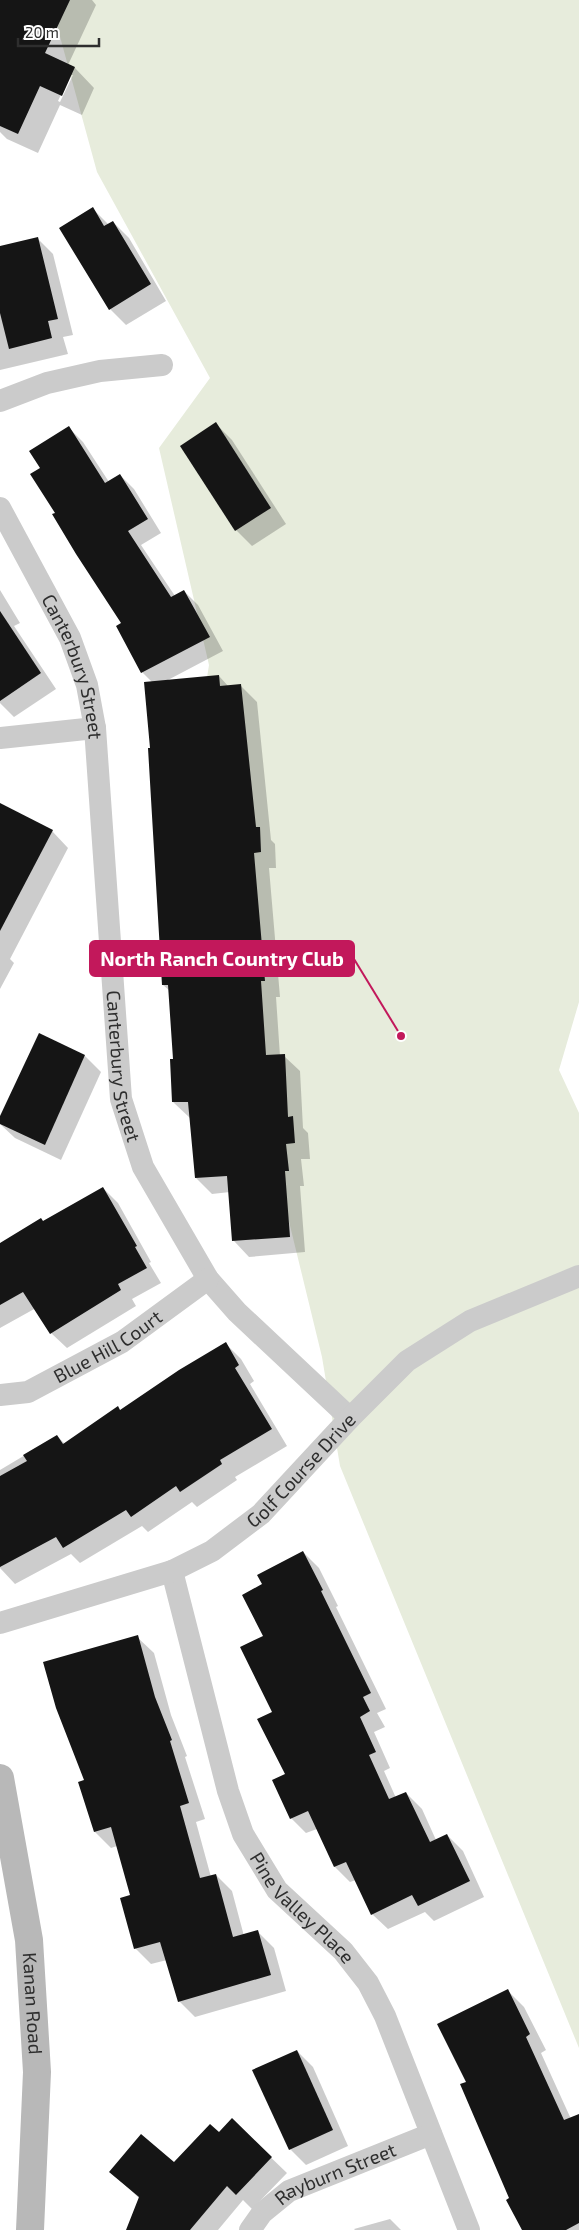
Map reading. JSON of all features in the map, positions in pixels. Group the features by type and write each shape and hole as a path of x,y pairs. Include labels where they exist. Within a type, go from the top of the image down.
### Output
{"main road":[{"name":"Kanan Road","path":"0,1778 30,1940 37,2072 30,2230"}],"street":[{"path":"0,401 47,383 100,371 162,365"},
{"name":"Canterbury Street","path":"0,508 70,638 87,685 96,728 121,1099 143,1167 208,1280 237,1312 350,1418"},
{"path":"0,738 96,728"},
{"name":"Golf Course Drive","path":"0,1624 172,1571 212,1551 261,1514 350,1418 407,1361 470,1321 579,1276"},
{"name":"Blue Hill Court","path":"0,1395 28,1392 122,1342 208,1280"},
{"name":"Pine Valley Place","path":"172,1571 228,1791 243,1834 277,1890 343,1951 368,1983 385,2016 469,2230"},
{"name":"Rayburn Street","path":"250,2230 262,2213 289,2191 431,2134"}],"green space":[{"path":"50,0 579,0 579,1002 559,1070 579,1113 579,2048 340,1466 322,1357 276,1168 178,860 209,665 159,448 210,378 97,172"}],"building":[{"path":"0,0 70,0 45,53 75,67 62,96 40,86 18,134 0,126"},
{"path":"93,207 104,226 113,221 151,284 109,310 59,228"},
{"path":"38,237 58,319 48,321 52,338 9,349 0,313 0,246"},
{"path":"216,422 271,508 235,531 180,446"},
{"path":"69,426 105,483 120,474 148,519 128,531 171,597 184,590 210,637 141,673 116,626 121,623 76,554 52,514 55,513 30,474 40,468 29,451"},
{"path":"0,611 41,673 0,701"},
{"path":"219,675 220,686 241,684 256,827 260,827 261,852 254,853 265,981 261,981 266,1055 285,1054 288,1117 293,1116 295,1143 286,1144 289,1171 285,1171 290,1237 232,1241 227,1176 195,1178 188,1102 172,1102 170,1059 173,1059 168,985 162,985 148,748 150,748 144,682"},
{"path":"0,803 53,830 0,931"},
{"path":"39,1033 85,1055 45,1145 0,1124 0,1116"},
{"path":"103,1187 137,1246 135,1247 147,1268 118,1284 121,1290 50,1334 23,1292 0,1305 0,1243 41,1218 43,1221"},
{"path":"226,1342 239,1365 235,1368 272,1429 220,1460 222,1464 180,1492 176,1486 131,1517 126,1510 63,1548 56,1537 0,1567 0,1476 27,1461 23,1455 57,1435 63,1444 118,1406 120,1410 179,1370"},
{"path":"303,1551 371,1693 363,1697 370,1711 360,1717 376,1752 369,1755 389,1799 406,1792 430,1842 447,1834 470,1881 418,1906 412,1895 371,1915 346,1862 334,1867 308,1811 290,1819 272,1780 285,1774 257,1719 272,1712 240,1647 263,1636 242,1595 262,1584 257,1575"},
{"path":"138,1635 155,1697 172,1740 170,1741 189,1803 180,1806 200,1878 216,1874 233,1937 258,1930 271,1975 178,2002 160,1942 134,1949 120,1898 130,1895 111,1827 94,1832 78,1782 84,1780 56,1708 43,1662"},
{"path":"508,1989 530,2034 526,2037 564,2120 579,2114 579,2223 566,2230 522,2230 506,2200 509,2198 460,2084 466,2082 437,2024"},
{"path":"297,2050 333,2130 289,2150 252,2070"},
{"path":"232,2118 272,2157 236,2195 227,2186 190,2230 126,2230 139,2197 109,2172 141,2134 174,2162 210,2124 219,2132"}],"place":[{"name":"North Ranch Country Club","path":"401,1036"}]}
